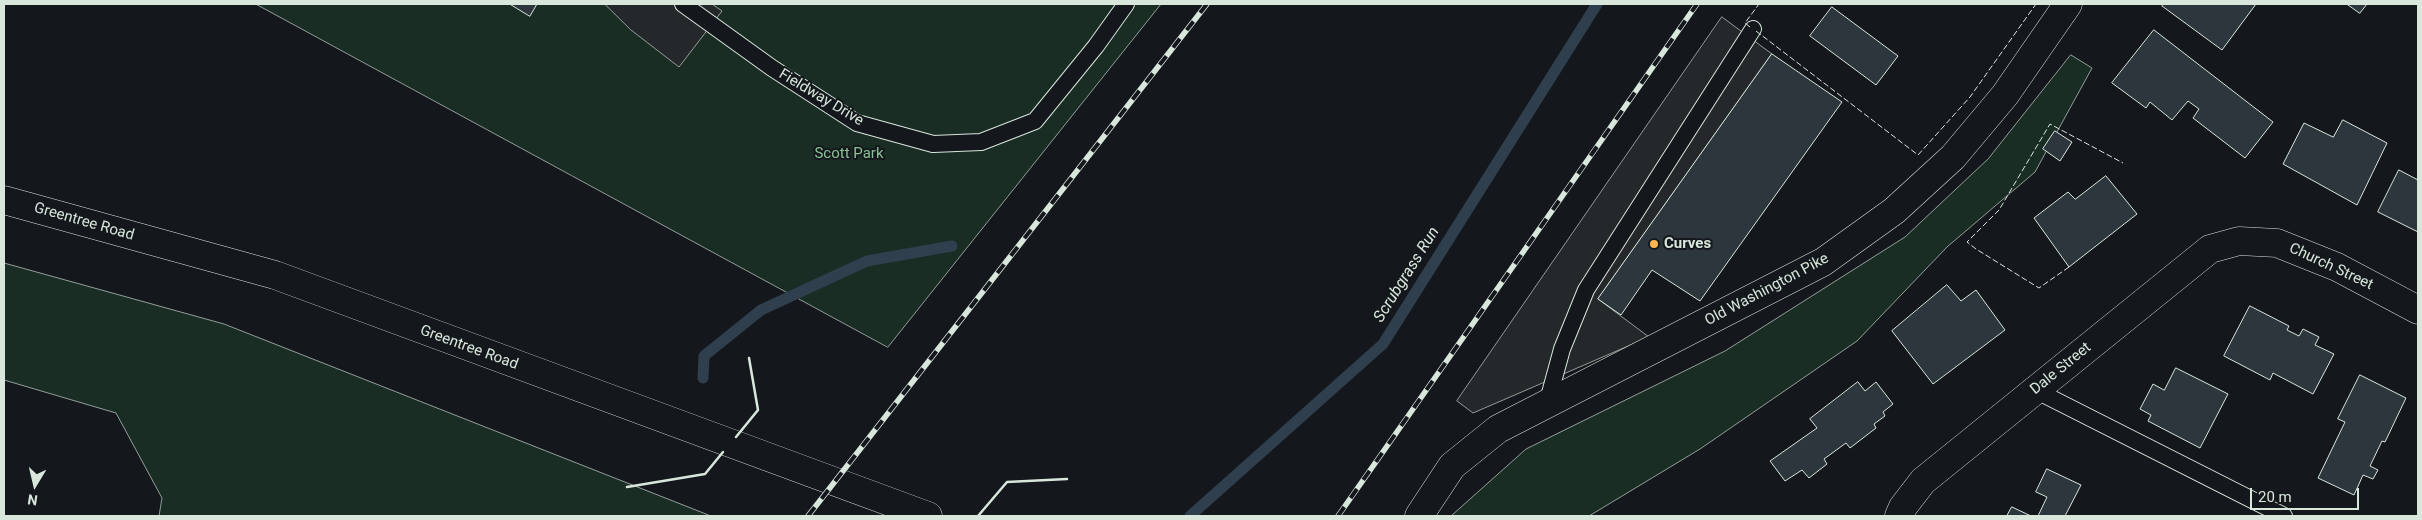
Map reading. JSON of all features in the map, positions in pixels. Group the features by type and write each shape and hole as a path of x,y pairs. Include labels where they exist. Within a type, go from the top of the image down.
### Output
{"street":[{"name":"Old Washington Pike","path":"1419,516 1452,466 1498,429 1823,262 1894,211 1954,157 2005,95 2068,4"},
{"name":"Greentree Road","path":"4,200 274,275 928,516"},
{"name":"Church Street","path":"2239,241 2277,243 2337,267 2418,310"},
{"name":"Dale Street","path":"1899,516 1903,507 1923,481 2210,248 2239,241"}],"lane":[{"name":"Fieldway Drive","path":"683,4 772,68 857,123 933,144 981,142 1035,121 1096,46 1126,4"},
{"path":"1547,404 1562,349 1586,290 1753,29"},
{"path":"2035,390 2284,516"}],"green space":[{"name":"Scott Park","path":"256,4 1161,4 888,347"},
{"path":"2071,55 2092,68 2035,172 1947,247 1857,341 1700,449 1589,516 1451,516 1526,449 1725,351 1905,237 1988,159"},
{"path":"4,263 224,324 711,516 159,516 162,498 116,413 4,380"}],"shaded area":[{"path":"605,4 712,4 722,11 679,67 631,30"},
{"path":"1722,17 1772,54 1598,299 1649,337 1473,413 1457,401"}],"building":[{"path":"510,4 537,4 530,16"},
{"path":"2164,4 2256,4 2222,50 2162,6"},
{"path":"2347,4 2367,4 2360,13"},
{"path":"1832,7 1898,56 1876,85 1810,36"},
{"path":"2154,30 2273,122 2245,158 2193,118 2199,109 2188,101 2172,120 2150,102 2146,108 2112,83"},
{"path":"1772,54 1842,102 1700,301 1652,270 1621,315 1598,299"},
{"path":"2343,120 2387,143 2357,205 2283,164 2304,123 2333,137"},
{"path":"2055,131 2072,142 2060,161 2043,149"},
{"path":"2399,170 2418,180 2418,232 2378,212"},
{"path":"2106,176 2137,214 2069,267 2034,218 2068,192 2075,199"},
{"path":"1947,285 1961,301 1976,290 2005,330 1933,384 1892,331"},
{"path":"2250,306 2289,326 2287,330 2299,336 2303,329 2319,337 2315,345 2334,354 2313,394 2273,373 2270,380 2224,356"},
{"path":"2176,368 2228,394 2200,448 2148,421 2151,415 2140,409 2153,384 2164,390"},
{"path":"2360,375 2406,398 2385,442 2382,441 2370,466 2378,470 2373,479 2363,475 2354,495 2318,478 2345,422 2338,419"},
{"path":"1858,382 1865,391 1876,382 1893,404 1883,412 1885,416 1874,424 1876,428 1850,448 1846,443 1824,459 1827,464 1809,478 1802,470 1785,481 1770,461 1817,428 1810,419"},
{"path":"2047,469 2081,485 2065,516 2038,516 2047,497 2036,492"},
{"path":"2012,507 2031,516 2007,516"}],"waterway":[{"name":"Scrubgrass Run","path":"1190,516 1383,344 1597,4"},
{"path":"703,378 704,356 761,310 867,261 952,246"}],"railway":[{"path":"808,516 1207,4"},
{"path":"1338,516 1697,4"}],"fence":[{"path":"1750,27 1745,23 1759,4"},
{"path":"1756,31 1918,155 1970,97 2036,4"},
{"path":"2069,267 2039,288 1967,242 1999,210 2050,124 2123,163"}],"wall":[{"path":"736,437 758,410 749,358"},
{"path":"627,487 705,474 723,452"},
{"path":"978,516 1007,482 1067,479"}],"place":[{"name":"Curves","path":"1654,244"}]}
